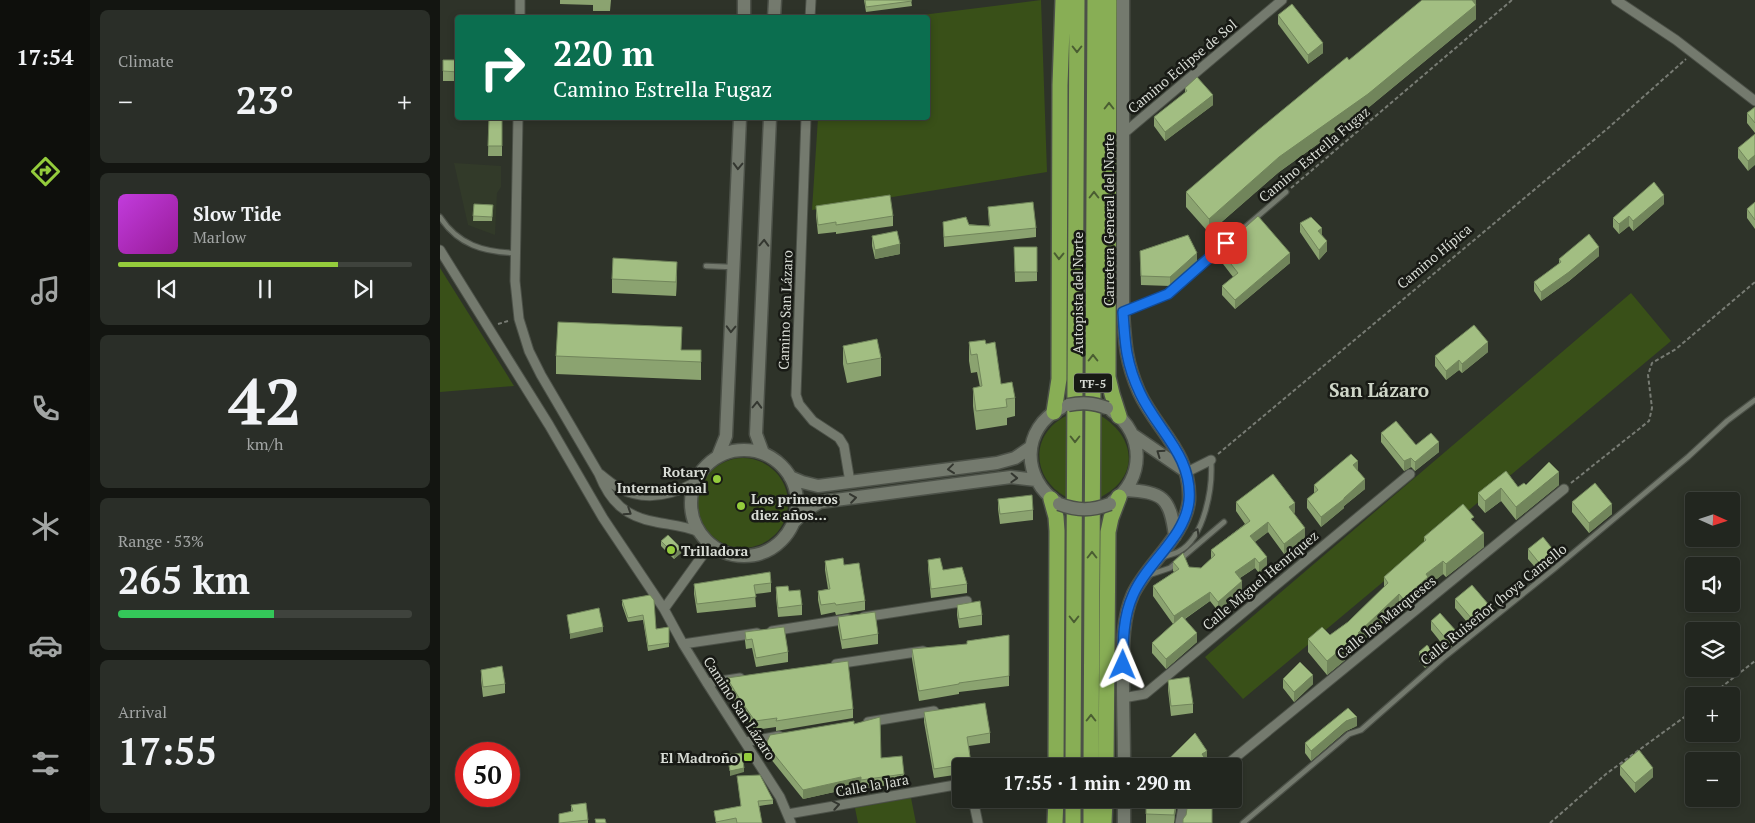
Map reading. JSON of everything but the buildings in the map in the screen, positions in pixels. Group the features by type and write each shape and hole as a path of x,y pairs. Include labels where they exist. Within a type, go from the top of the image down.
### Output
{"highway":[{"path":"1054,412 1058,379 1060,85 1063,0"},
{"name":"Autopista del Norte","path":"1073,758 1077,0"},
{"name":"Autopista del Norte","path":"1091,758 1095,0"},
{"path":"1109,0 1108,377 1112,394 1113,412"},
{"path":"1106,758 1108,532 1118,497"},
{"path":"1055,501 1057,531 1056,758"},
{"path":"1055,823 1056,808"},
{"path":"1073,808 1073,823"},
{"path":"1091,808 1091,823"},
{"path":"1104,823 1105,808"}],"main road":[{"path":"744,0 744,15"},
{"path":"774,15 775,0"},
{"name":"Carretera General del Norte","path":"1123,0 1123,312 1125,349 1130,368 1148,409 1180,456 1186,472 1189,502 1183,520 1174,536 1143,577 1125,617 1123,649 1124,758"},
{"path":"763,453 756,434 770,120"},
{"path":"718,456 726,436 738,121"},
{"path":"1174,536 1172,517 1167,503 1157,495 1144,491 1118,497 1088,510 1070,508 1055,501 1041,489 1036,480 1031,465 1031,448 1041,424 1054,412 1068,405 1082,402 1092,403 1113,412 1133,435 1186,472"},
{"path":"1118,497 1135,474 1137,447 1133,435"},
{"path":"790,477 818,486 997,463 1015,458 1031,448"},
{"path":"794,522 797,499 795,487 783,467 774,458 763,453 740,449 728,451 708,463 694,483 690,500 692,516 699,532 710,545 723,552 736,556 751,556 765,552 777,545 787,535 794,522 806,510 820,502 1011,477 1036,480"},
{"path":"1124,808 1124,823"}],"street":[{"path":"520,0 520,15"},
{"path":"810,15 811,0"},
{"name":"Camino Eclipse de Sol","path":"1123,134 1282,0"},
{"path":"1616,0 1693,52 1753,96"},
{"path":"518,120 514,280 519,319 529,351 599,474 606,491 621,508 635,517 687,527 699,532"},
{"name":"Camino San Lázaro","path":"806,120 796,395 799,404 813,421 840,438 844,446 850,482"},
{"name":"Camino San Lázaro","path":"440,250 549,425 603,518 664,609 707,683 780,797 791,823"},
{"path":"1186,472 1211,460"},
{"path":"599,474 619,488 636,494 657,496 668,494 694,483"},
{"name":"Calle Miguel Henríquez","path":"1123,698 1145,694 1410,474"},
{"name":"Calle los Marqueses","path":"1235,758 1564,489"},
{"path":"664,609 710,545"},
{"path":"683,644 967,601"},
{"path":"824,666 931,650"},
{"path":"707,683 746,677"},
{"path":"861,723 946,710"},
{"path":"745,742 785,735"},
{"name":"Calle la Jara","path":"788,814 952,786"},
{"path":"975,808 978,823"},
{"path":"1180,823 1183,808"}],"lane":[{"name":"Camino Estrella Fugaz","path":"1123,312 1168,294 1286,192"},
{"path":"440,217 445,225 464,242 480,248 515,253"},
{"path":"706,266 733,267"},
{"name":"Calle Ruiseñor (hoya Camello","path":"1243,823 1349,734 1361,730 1442,659 1554,569 1688,457 1727,421 1755,400"},
{"path":"1158,559 1180,552 1192,539 1202,522 1212,473 1211,460"},
{"path":"1143,577 1170,568 1224,522"}],"path":[{"name":"Camino Estrella Fugaz","path":"1286,192 1512,0"},
{"name":"Camino Hípica","path":"1211,460 1600,136 1693,52"},
{"path":"1564,489 1649,421 1652,408 1648,375 1652,363 1676,349 1755,282"},
{"path":"490,328 505,321 519,319"},
{"path":"1722,687 1755,661"},
{"path":"1550,823 1606,774 1685,717"}],"shaded area":[{"path":"454,163 501,166 501,187 497,193 495,235 468,225"}],"green space":[{"path":"1041,0 1047,172 812,210 818,120 930,120 930,15 922,15"},
{"path":"440,268 514,386 440,392"},
{"path":"1631,293 1671,341 1243,699 1205,657"},
{"path":"1066,416 1066,497 1054,489 1046,479 1041,468 1039,456 1046,434 1054,424"},
{"path":"1101,416 1113,425 1121,435 1127,446 1129,457 1122,479 1114,489 1101,497"},
{"path":"743,458 760,462 775,471 784,486 788,503 784,520 775,535 760,544 743,548 726,544 711,535 702,520 698,503 702,486 711,471 726,462"},
{"path":"911,798 916,823 858,823 855,808"}],"place":[{"name":"Rotary International","path":"717,479"},
{"name":"Los primeros diez años...","path":"741,506"},
{"name":"Trilladora","path":"671,550"},
{"name":"El Madroño","path":"748,757"}],"district":[{"name":"San Lázaro","path":"1379,389"}],"route":[{"path":"1123,665 1125,617 1134,594 1143,577 1174,536 1183,520 1189,502 1188,482 1182,460 1172,442 1148,409 1130,368 1125,349 1123,312 1168,294 1226,243"}]}
